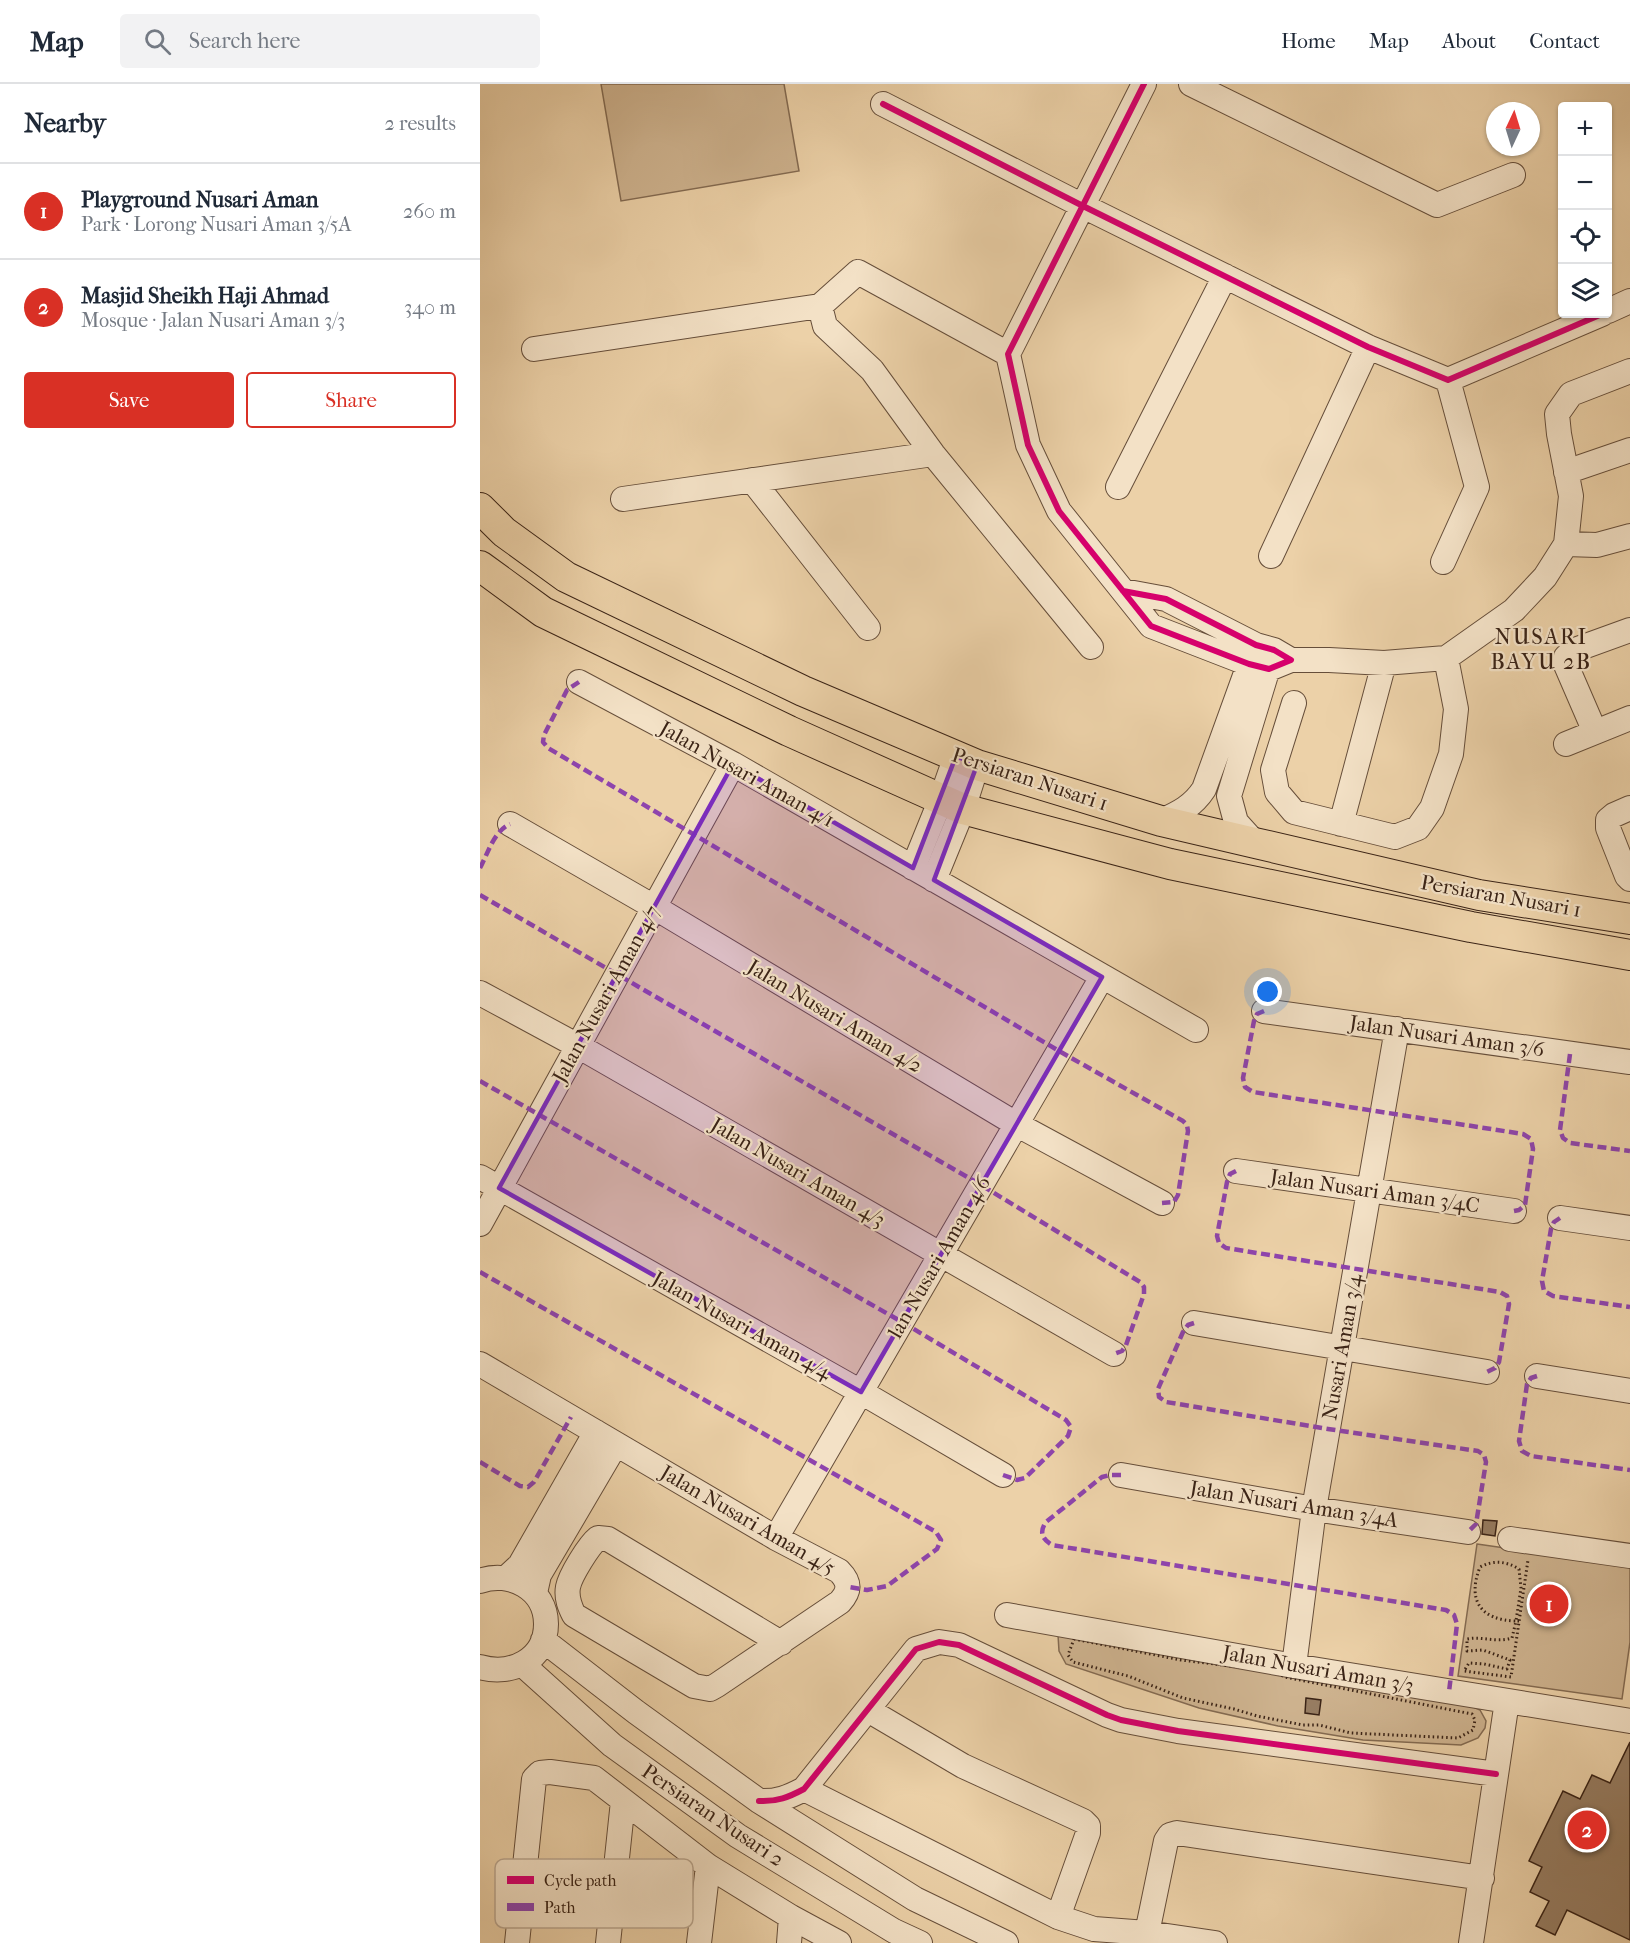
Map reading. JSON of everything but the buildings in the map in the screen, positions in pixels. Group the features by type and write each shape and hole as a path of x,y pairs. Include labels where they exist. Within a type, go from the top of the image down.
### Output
{"main road":[{"name":"Persiaran Nusari 1","path":"480,508 504,532 566,577 803,691 966,761 1161,821 1479,895 1630,919"},
{"name":"Persiaran Nusari 1","path":"480,566 543,612 789,730 952,804 1182,866 1471,927 1630,955"}],"street":[{"path":"1144,84 1008,354 1028,445 1059,511 1151,626 1268,658 1384,663 1446,658 1514,610 1545,578 1566,544 1571,496 1557,414 1571,394 1630,371"},
{"path":"1191,84 1437,205 1513,175"},
{"path":"883,104 1368,347 1448,380 1593,318"},
{"path":"534,349 820,306 858,272 1008,354"},
{"path":"1118,487 1225,276"},
{"path":"1612,309 1630,301"},
{"path":"820,306 825,326 872,370 933,454 1091,647"},
{"path":"1271,556 1368,347"},
{"path":"1443,562 1477,487 1448,380"},
{"path":"1566,472 1630,450"},
{"path":"623,499 933,454"},
{"path":"752,480 868,628"},
{"path":"1566,544 1597,545 1630,536"},
{"path":"1595,732 1566,665 1566,657 1572,651 1630,630"},
{"path":"1161,821 1183,811 1197,799 1204,789 1268,658"},
{"path":"1255,843 1236,822 1229,796 1268,658"},
{"path":"1294,703 1273,770 1278,792 1294,812 1395,837 1418,828 1432,808 1451,754 1456,709 1446,658"},
{"path":"1341,824 1384,663"},
{"name":"Jalan Nusari Aman 4/1","path":"579,682 733,764 934,880"},
{"path":"1566,744 1630,718"},
{"path":"966,761 952,804 934,880 1196,1030"},
{"name":"Jalan Nusari Aman 4/7","path":"480,1224 490,1183 578,1046 733,764"},
{"path":"913,868 952,804"},
{"path":"1630,808 1608,820 1608,828 1630,879"},
{"name":"Jalan Nusari Aman 4/2","path":"510,824 654,907 1016,1124 1162,1203"},
{"name":"lan Nusari Aman 4/6","path":"776,1538 1102,978"},
{"name":"Jalan Nusari Aman 4/3","path":"480,993 578,1046 1114,1354"},
{"name":"Jalan Nusari Aman 3/6","path":"1264,1011 1630,1062"},
{"name":"Nusari Aman 3/4","path":"1290,1671 1314,1509 1396,1029"},
{"name":"Jalan Nusari Aman 3/4C","path":"1236,1171 1514,1211"},
{"name":"Jalan Nusari Aman 4/4","path":"490,1183 1003,1474"},
{"path":"1560,1218 1630,1228"},
{"path":"1194,1323 1486,1372"},
{"name":"Jalan Nusari Aman 4/5","path":"480,1364 776,1538 840,1571 849,1587 847,1596 840,1602 781,1643 710,1689 694,1686 574,1615 568,1601 568,1587 590,1545 598,1538 608,1539 781,1643"},
{"path":"1537,1376 1630,1391"},
{"path":"507,1577 520,1565 606,1438"},
{"path":"535,1593 539,1575 606,1438"},
{"name":"Jalan Nusari Aman 3/4A","path":"1121,1475 1314,1509 1468,1532"},
{"path":"1520,1545 1630,1556"},
{"path":"480,1581 490,1577 507,1577 522,1583 535,1593 543,1607 546,1623 543,1640 535,1654 522,1664 507,1670 484,1673"},
{"name":"Jalan Nusari Aman 3/3","path":"1007,1615 1290,1671 1507,1701 1630,1721"},
{"name":"Persiaran Nusari 2","path":"543,1640 636,1712 759,1801 915,1899 1006,1943"},
{"path":"759,1801 773,1802 804,1789 916,1649 939,1642 959,1645 1121,1720 1178,1731 1496,1774"},
{"name":"Persiaran Nusari 2","path":"522,1664 612,1745 738,1836 894,1931 920,1943"},
{"path":"1471,1943 1507,1701"},
{"path":"868,1710 963,1766 1083,1821 1088,1826 1088,1833 1058,1917"},
{"path":"526,1859 534,1779 540,1773 550,1772 594,1778 708,1866 791,1917 839,1943"},
{"path":"804,1789 804,1807 810,1833"},
{"path":"804,1789 1058,1917 1094,1929 1147,1933 1215,1943"},
{"path":"617,1859 623,1801"},
{"path":"1147,1933 1166,1841 1170,1835 1177,1833 1482,1878"},
{"path":"699,1943 708,1866"},
{"path":"789,1943 791,1917"},
{"path":"517,1943 519,1928"},
{"path":"608,1943 610,1928"}],"path":[{"path":"1517,1621 1502,1620 1483,1610 1476,1603 1474,1591 1480,1567 1498,1562 1509,1563 1519,1569 1521,1588 1511,1677 1464,1671 1468,1663 1475,1662 1507,1669 1510,1660 1483,1650 1467,1651 1467,1639 1474,1637 1503,1641 1512,1638 1517,1621 1520,1545"},
{"path":"1074,1639 1191,1662 1290,1671 1472,1714 1475,1720 1473,1730 1458,1738 1351,1733 1319,1725 1303,1725 1183,1698 1128,1676 1073,1662 1068,1655 1074,1639"}],"highlighted area":[{"path":"956,756 977,765 934,880 1102,977 861,1392 499,1188 733,764 913,868"}],"shaded area":[{"path":"601,84 784,84 799,171 621,201"},
{"path":"1477,1544 1630,1566 1630,1642 1622,1699 1458,1676"},
{"path":"1058,1635 1469,1705 1480,1710 1486,1721 1485,1728 1478,1738 1461,1745 1363,1740 1278,1726 1199,1708 1066,1664 1059,1651"}],"marked path":[{"path":"579,682 567,690 544,735 543,742 548,748 1059,1051 1183,1121 1188,1131 1178,1195 1174,1202 1162,1203"},
{"path":"480,868 496,837 504,827 510,824"},
{"path":"480,895 981,1185 1140,1282 1144,1287 1144,1294 1126,1345 1122,1351 1114,1354"},
{"path":"1264,1011 1257,1014 1254,1021 1243,1078 1245,1087 1253,1092 1523,1134 1531,1139 1533,1149 1525,1205 1514,1211"},
{"path":"1570,1054 1560,1130 1563,1138 1570,1143 1630,1151"},
{"path":"480,1081 902,1322 1066,1420 1071,1427 1068,1436 1025,1478 1017,1480 1003,1475"},
{"path":"1236,1171 1230,1174 1227,1182 1217,1236 1219,1243 1226,1248 1500,1292 1507,1296 1509,1304 1499,1362 1495,1368 1487,1372"},
{"path":"1560,1218 1554,1222 1551,1229 1542,1281 1544,1291 1553,1296 1630,1307"},
{"path":"480,1272 936,1532 941,1540 937,1549 887,1586 867,1590 849,1587"},
{"path":"1194,1323 1188,1325 1183,1332 1158,1389 1159,1397 1166,1402 1478,1451 1484,1455 1486,1462 1476,1524 1468,1532"},
{"path":"1537,1376 1531,1378 1527,1384 1519,1441 1522,1451 1531,1456 1630,1470"},
{"path":"480,1462 520,1486 528,1487 534,1482 571,1417"},
{"path":"1121,1475 1102,1477 1046,1522 1042,1532 1046,1540 1052,1545 1446,1610 1454,1615 1457,1624 1449,1692"}],"cycle path":[{"path":"1123,591 1166,599 1256,645 1274,650 1291,660 1269,669 1249,664 1151,626 1059,511 1028,445 1008,354 1144,84"},
{"path":"883,104 1368,347 1448,380 1593,318"},
{"path":"759,1801 772,1801 804,1789 916,1649 939,1642 959,1645 1121,1720 1178,1731 1496,1774"}],"place":[{"name":"Playground Nusari Aman","path":"1549,1604"},
{"name":"Masjid Sheikh Haji Ahmad","path":"1587,1830"}],"district":[{"name":"NUSARI BAYU 2B","path":"1541,650"}]}
